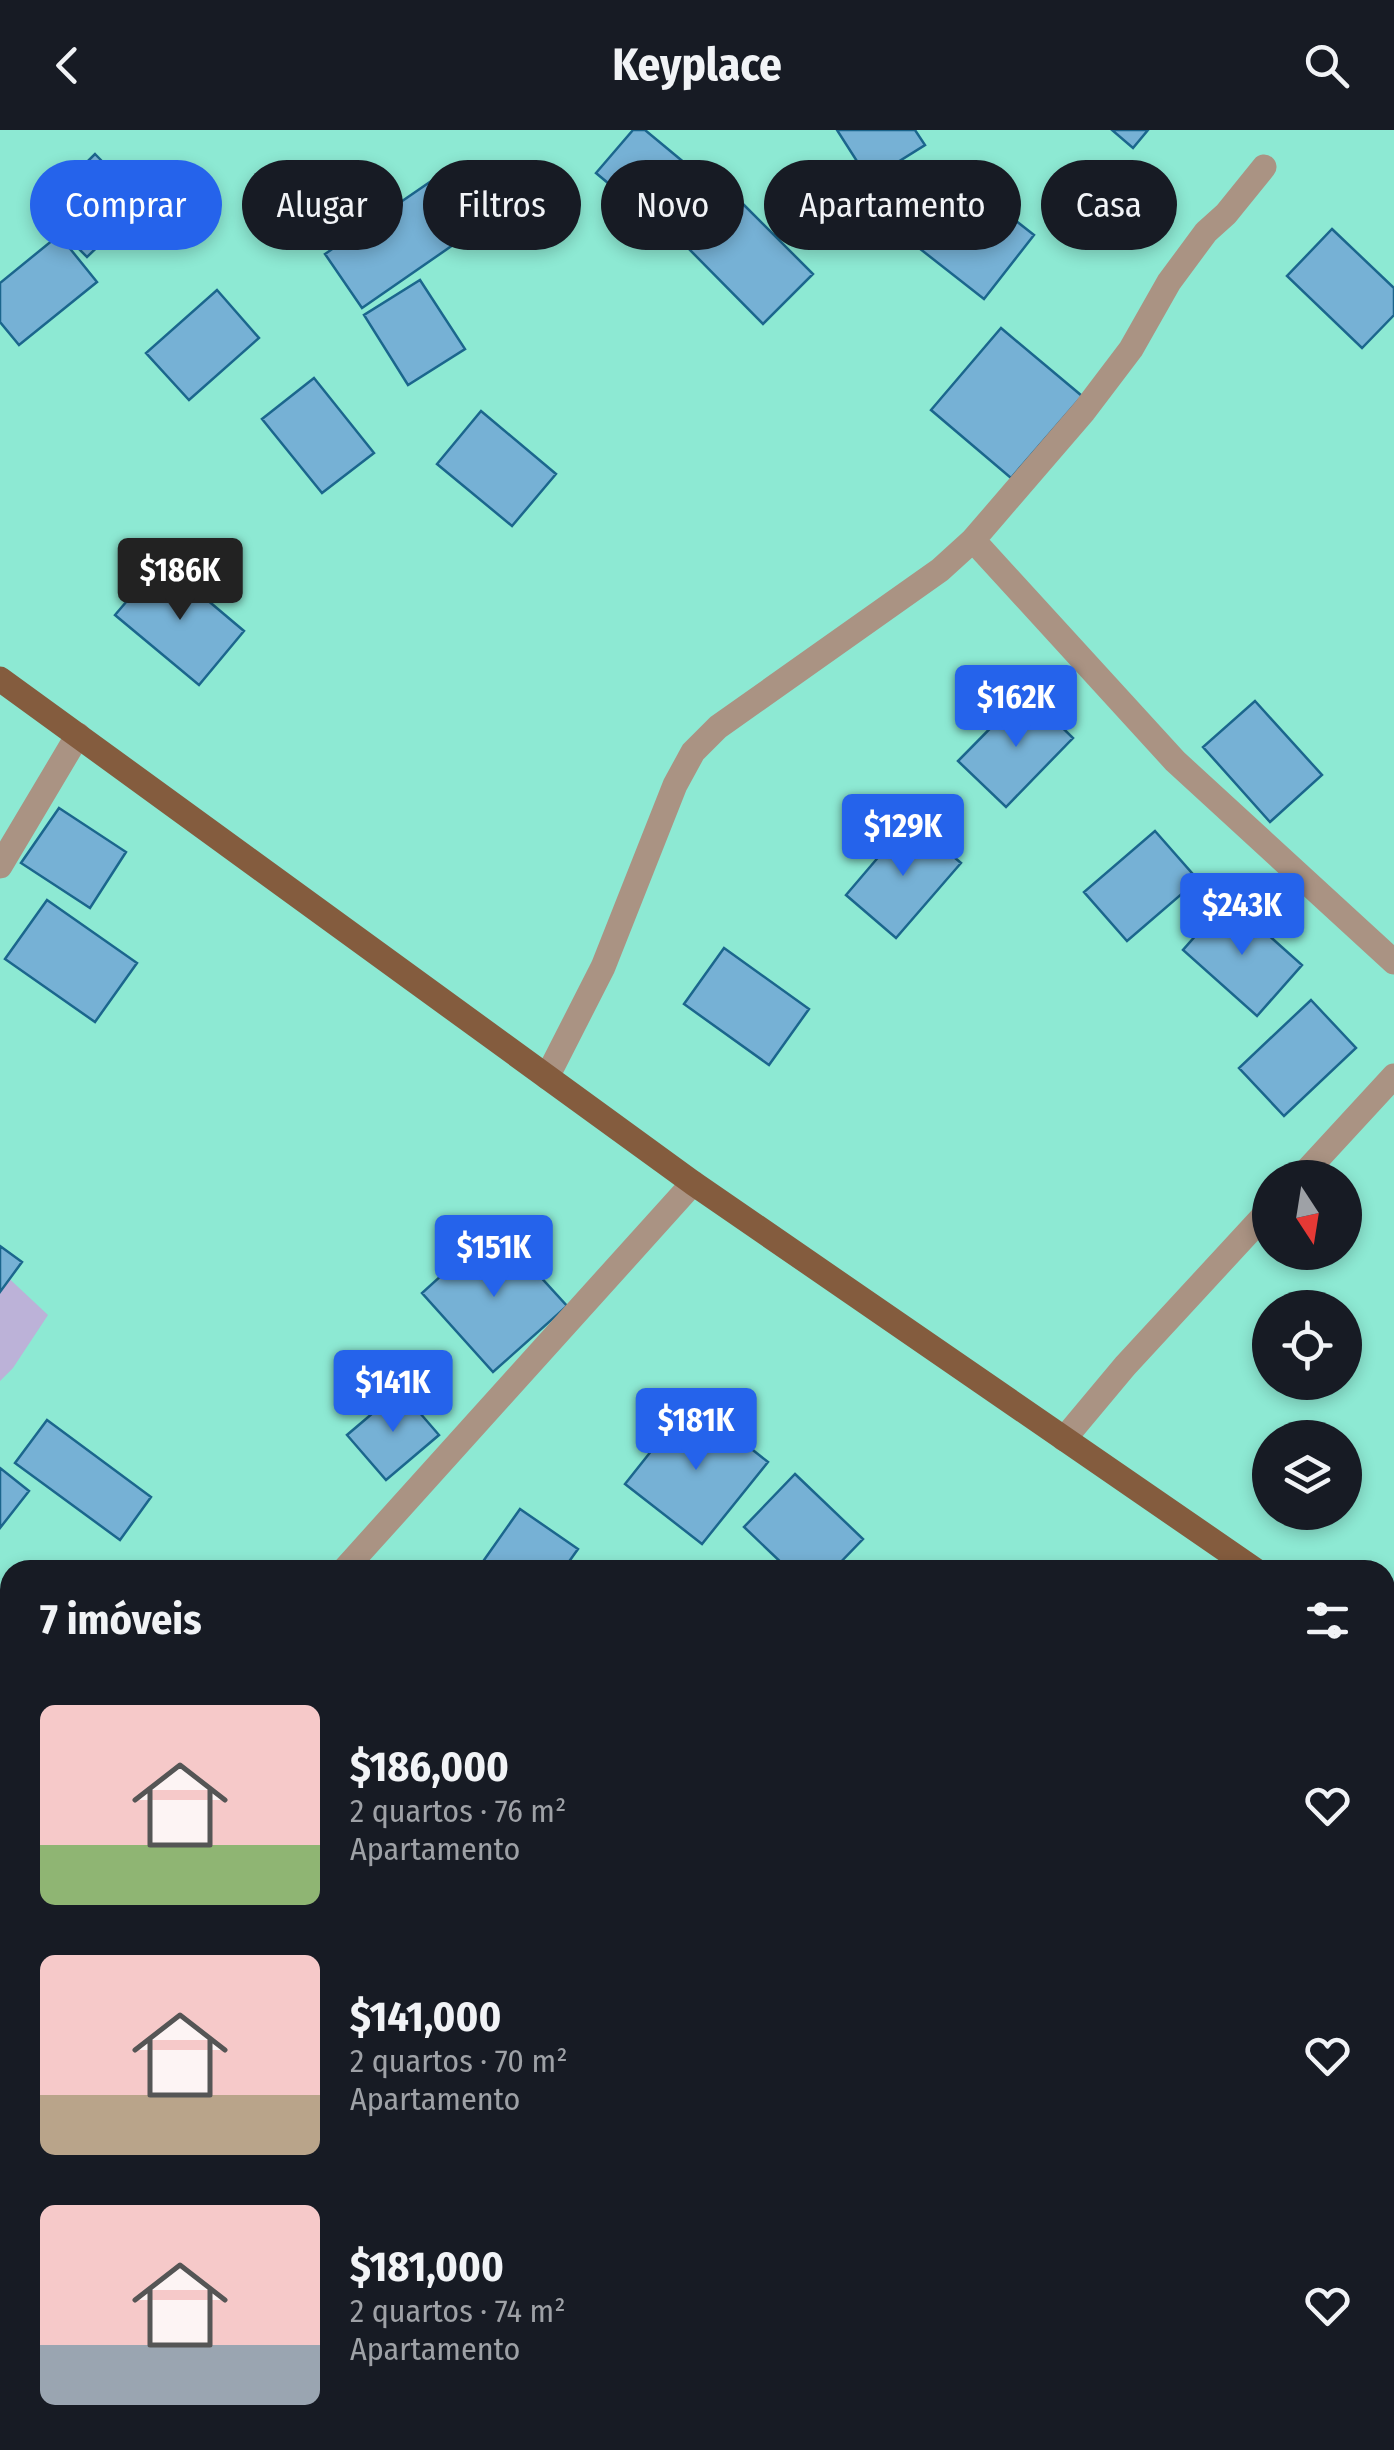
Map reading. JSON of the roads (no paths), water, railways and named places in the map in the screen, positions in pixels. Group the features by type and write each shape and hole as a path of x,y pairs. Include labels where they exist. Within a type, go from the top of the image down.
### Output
{"main road":[{"path":"0,679 692,1183 1240,1560"}],"street":[{"path":"548,1077 603,967 675,785 692,752 718,728 940,570 974,540 1084,411 1131,349 1168,282 1264,167"},
{"path":"974,540 1175,761 1394,962"},
{"path":"0,866 78,735"},
{"path":"1317,1160 1394,1076"},
{"path":"353,1560 692,1183"},
{"path":"1064,1439 1125,1366 1252,1229"}]}
